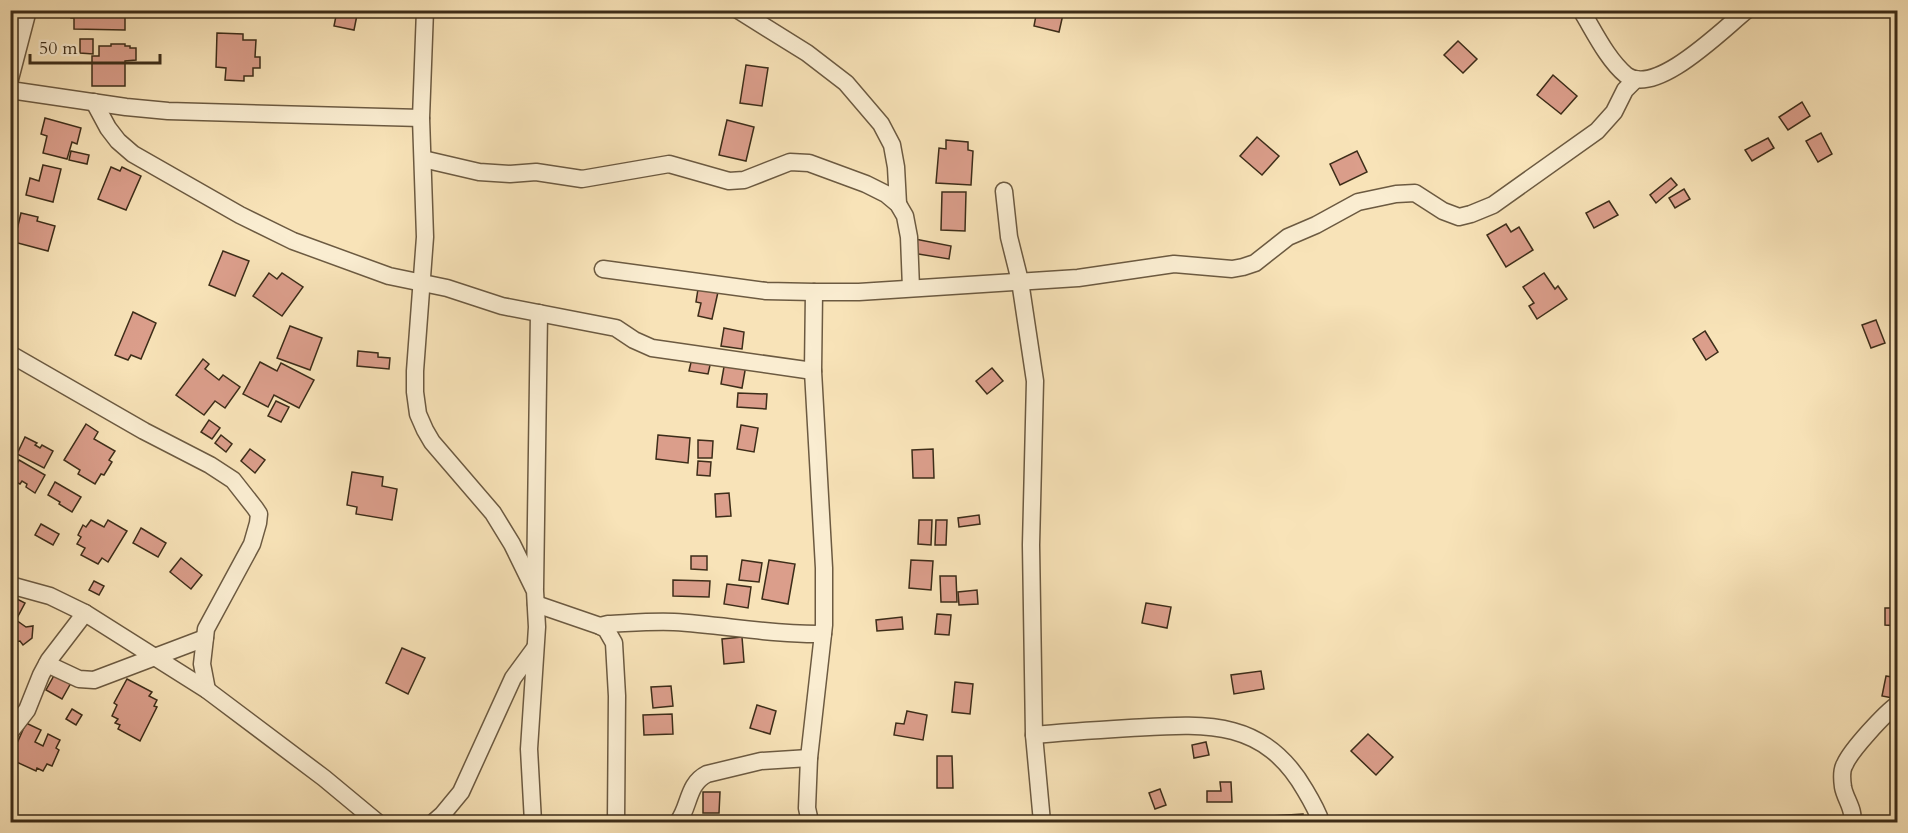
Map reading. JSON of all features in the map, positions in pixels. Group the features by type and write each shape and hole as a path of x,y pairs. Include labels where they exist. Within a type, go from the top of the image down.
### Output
{"street":[{"path":"10,80 28,10"},
{"path":"425,10 421,118 425,237 415,371 418,414 432,442 493,513 512,544 535,597 606,629 614,644 617,696 616,822"},
{"path":"738,10 807,53 846,83 881,124 892,145 898,204"},
{"path":"1581,10 1618,66 1626,75 1636,79 1645,79 1669,72 1748,10"},
{"path":"603,269 766,291 859,292 1108,275 1174,264 1232,269 1243,267 1255,263 1288,237 1358,202 1396,194 1415,193 1459,217 1492,205 1545,166 1589,138 1609,119 1619,105 1625,90 1636,79"},
{"path":"10,90 168,111 421,118"},
{"path":"94,102 108,128 133,154 240,215 293,241 377,273 472,295 502,306 616,328 652,348 813,370"},
{"path":"423,159 479,172 510,174 536,172 582,179 657,164 669,164 729,181 744,180 782,165 799,162 828,169 866,184 886,194 898,204 905,216 909,237 911,288"},
{"path":"1004,191 1011,250 1020,281 1035,381 1031,545 1034,735 1042,822"},
{"path":"810,822 807,808 809,758 823,634 824,568 813,370 814,292"},
{"path":"533,822 530,749 536,647 539,313"},
{"path":"10,354 144,431 210,465 233,480 259,514 256,534 210,622 205,638 202,664 207,690"},
{"path":"10,585 50,596 85,613 207,690 324,778 377,822"},
{"path":"10,732 27,710 40,675 85,613"},
{"path":"600,626 672,622 768,633 823,634"},
{"path":"47,664 79,679 94,680 205,638"},
{"path":"434,822 461,792 513,678 536,647"},
{"path":"1852,822 1851,807 1844,790 1842,777 1844,764 1883,717 1898,705"},
{"path":"1034,735 1188,724 1218,727 1240,733 1262,742 1295,773 1321,822"},
{"path":"678,822 693,785 707,774 761,761 809,758"}],"building":[{"path":"71,10 125,10 125,30 74,29"},
{"path":"1037,10 1064,10 1059,32 1034,26"},
{"path":"337,11 357,15 354,30 334,26"},
{"path":"217,33 243,34 243,40 256,40 255,57 260,57 260,68 253,68 253,76 244,76 244,81 225,80 226,68 216,67"},
{"path":"80,39 93,39 93,54 80,53"},
{"path":"1458,41 1477,59 1463,73 1444,55"},
{"path":"111,44 125,44 130,48 136,48 136,60 125,61 125,86 92,86 92,56 99,56 99,46 111,46"},
{"path":"746,65 768,68 762,106 740,103"},
{"path":"1553,75 1577,96 1561,114 1537,95"},
{"path":"1802,102 1810,116 1788,130 1779,117"},
{"path":"45,118 81,128 77,144 72,142 67,159 43,153 47,136 41,134"},
{"path":"727,120 754,127 746,161 719,155"},
{"path":"1821,133 1832,154 1818,162 1806,141"},
{"path":"1257,137 1279,156 1262,175 1240,156"},
{"path":"1768,138 1774,148 1752,161 1745,150"},
{"path":"946,140 968,142 968,150 973,151 971,185 936,183 939,148 946,149"},
{"path":"71,151 89,155 87,164 69,160"},
{"path":"1357,151 1367,172 1340,185 1330,164"},
{"path":"43,165 61,169 53,202 26,195 30,178 39,181"},
{"path":"111,167 120,171 122,167 141,176 126,210 98,199"},
{"path":"1671,178 1677,185 1656,203 1650,195"},
{"path":"1684,189 1690,199 1675,208 1669,198"},
{"path":"942,192 966,192 965,231 941,230"},
{"path":"1609,201 1618,215 1594,228 1586,213"},
{"path":"21,213 38,217 37,221 55,226 48,251 14,242"},
{"path":"1506,224 1511,232 1519,227 1533,250 1506,267 1487,235"},
{"path":"915,239 951,246 949,259 912,253"},
{"path":"223,251 249,261 235,296 209,285"},
{"path":"269,273 277,279 282,273 303,287 282,316 253,296"},
{"path":"1544,273 1555,289 1558,286 1567,299 1537,319 1529,306 1534,303 1523,287"},
{"path":"698,289 718,292 712,319 698,316 701,303 696,302"},
{"path":"133,312 156,323 141,359 131,355 128,360 115,355"},
{"path":"1876,320 1885,343 1871,348 1862,325"},
{"path":"290,326 322,338 310,370 277,358"},
{"path":"724,328 744,332 742,349 721,346"},
{"path":"1705,331 1718,352 1706,360 1693,339"},
{"path":"358,351 378,353 378,357 390,358 389,369 357,366"},
{"path":"692,358 711,361 708,374 689,371"},
{"path":"203,359 209,364 205,369 219,380 223,375 240,387 225,408 215,401 204,415 176,395"},
{"path":"725,361 746,365 742,388 721,384"},
{"path":"260,362 277,371 281,363 314,380 299,408 274,395 268,407 243,394"},
{"path":"992,368 1003,381 987,394 976,381"},
{"path":"738,393 767,394 766,409 737,407"},
{"path":"276,401 289,407 281,422 268,416"},
{"path":"209,420 220,428 212,439 201,432"},
{"path":"86,424 98,432 94,439 115,451 109,460 112,462 95,484 78,474 80,470 64,460"},
{"path":"741,425 758,428 754,452 737,449"},
{"path":"221,435 232,444 226,452 215,443"},
{"path":"658,435 690,438 688,463 656,459"},
{"path":"25,437 37,443 35,445 40,448 42,445 53,451 44,468 17,454"},
{"path":"698,440 713,441 712,458 698,458"},
{"path":"250,449 265,460 255,473 241,461"},
{"path":"933,449 934,478 913,478 912,450"},
{"path":"19,460 45,475 35,493 22,481 20,484 10,479"},
{"path":"698,461 711,462 710,476 697,475"},
{"path":"352,472 383,477 382,486 397,489 392,520 356,514 357,507 347,505"},
{"path":"55,482 81,497 72,512 48,495"},
{"path":"729,493 731,516 716,517 715,494"},
{"path":"979,515 980,524 959,527 958,518"},
{"path":"91,520 104,527 108,520 127,531 108,562 102,558 98,564 81,555 85,548 77,544 81,537 78,535 83,525 86,527"},
{"path":"919,520 932,520 931,545 918,544"},
{"path":"936,520 947,520 946,545 935,545"},
{"path":"41,524 59,534 53,545 35,535"},
{"path":"141,528 166,543 158,557 133,543"},
{"path":"691,556 707,556 707,570 691,569"},
{"path":"181,558 202,575 191,589 170,572"},
{"path":"742,560 762,563 759,582 739,580"},
{"path":"769,560 795,564 788,604 762,599"},
{"path":"911,560 933,561 931,590 909,588"},
{"path":"940,576 956,576 957,602 941,602"},
{"path":"673,580 710,581 709,597 673,596"},
{"path":"94,581 104,586 99,595 89,590"},
{"path":"727,584 751,587 748,608 724,604"},
{"path":"977,590 978,604 959,605 958,592"},
{"path":"13,597 25,603 16,620 26,627 33,626 32,638 23,645 20,641 10,643 10,601"},
{"path":"1146,603 1171,607 1167,628 1142,623"},
{"path":"1885,608 1898,608 1898,626 1885,625"},
{"path":"937,614 951,615 949,635 935,634"},
{"path":"902,617 903,629 877,631 876,620"},
{"path":"742,637 744,662 724,664 722,639"},
{"path":"402,648 425,658 408,694 386,683"},
{"path":"1261,671 1264,689 1234,694 1231,675"},
{"path":"56,672 72,681 62,699 46,690"},
{"path":"1886,676 1898,678 1898,699 1882,696"},
{"path":"127,679 152,692 149,696 157,700 154,706 157,707 140,741 118,729 120,725 115,723 118,719 112,716 117,705 114,703"},
{"path":"955,682 973,684 970,714 952,712"},
{"path":"671,686 673,706 653,708 651,687"},
{"path":"757,705 776,711 770,734 750,728"},
{"path":"72,709 82,715 76,725 66,719"},
{"path":"907,711 927,715 923,740 894,735 896,723 904,724"},
{"path":"672,714 673,734 644,735 643,715"},
{"path":"26,723 41,730 35,742 43,746 48,734 60,740 56,748 59,750 52,766 47,764 43,771 37,768 36,771 10,759"},
{"path":"1368,734 1393,757 1376,775 1351,751"},
{"path":"1206,742 1209,755 1194,758 1192,745"},
{"path":"937,756 952,756 953,788 937,788"},
{"path":"1220,782 1231,782 1232,802 1207,802 1207,791 1221,791"},
{"path":"1160,789 1166,805 1155,809 1149,793"},
{"path":"703,792 720,792 719,813 703,813"},
{"path":"1303,814 1303,822 1271,822 1271,816"}]}
